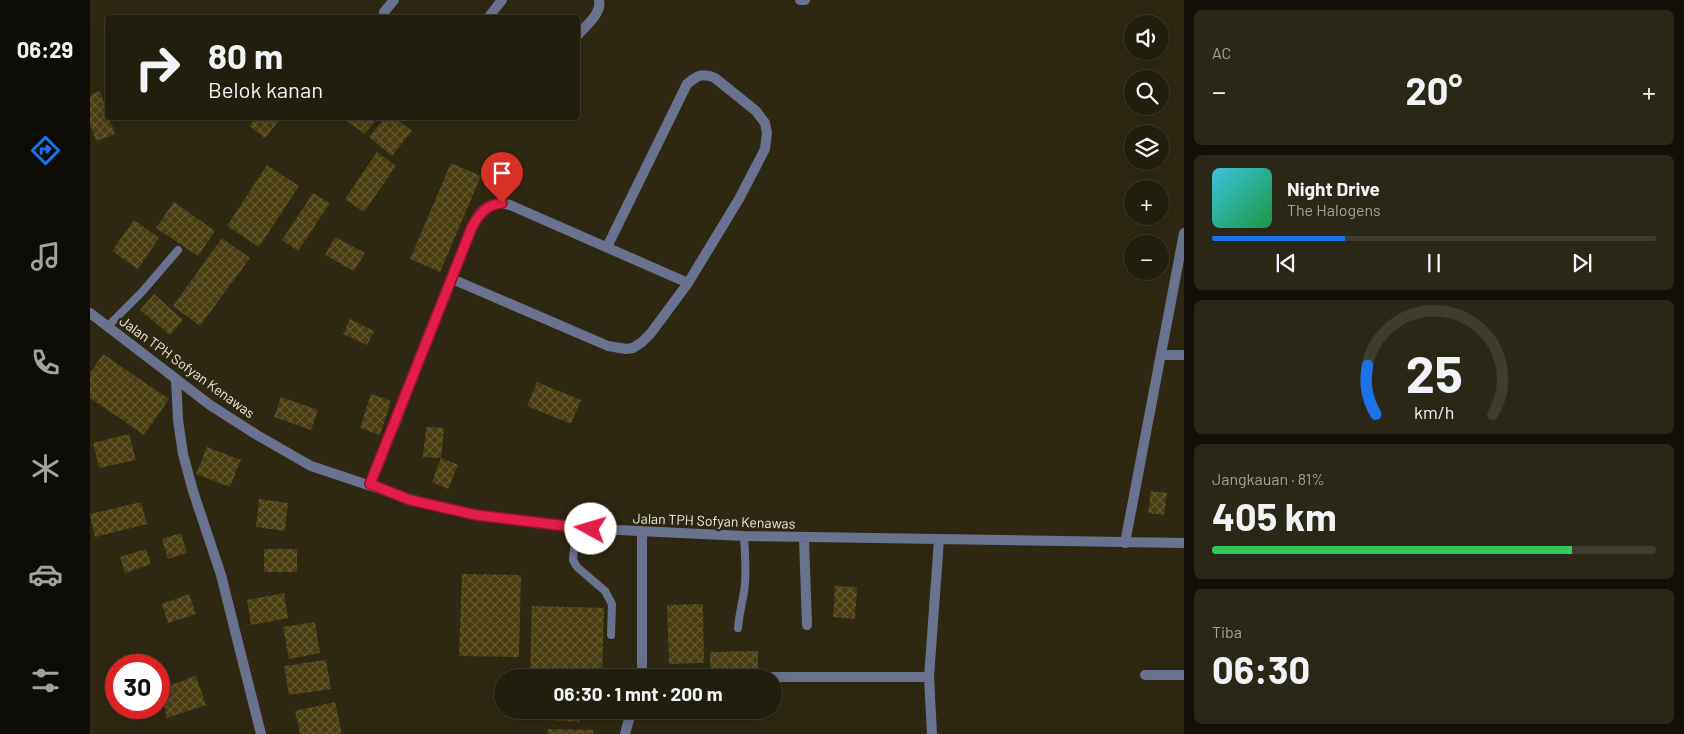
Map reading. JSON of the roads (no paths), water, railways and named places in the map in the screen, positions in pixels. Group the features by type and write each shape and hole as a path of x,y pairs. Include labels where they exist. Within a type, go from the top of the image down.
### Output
{"street":[{"path":"384,12 394,0"},
{"path":"490,15 502,0"},
{"path":"580,33 597,13 600,0"},
{"path":"800,0 805,0"},
{"path":"452,280 608,346 626,349 633,348 642,342 688,283 738,199 765,149 767,133 765,124 756,111 715,78 708,75 697,76 687,84 606,247"},
{"path":"370,484 472,227 479,214 485,208 493,204 502,203 510,205 688,283"},
{"path":"1125,543 1162,354 1180,274 1184,233"},
{"name":"Jalan TPH Sofyan Kenawas","path":"90,313 218,410 311,466 370,484 410,500 476,515 576,528 642,532 804,538 1184,543"},
{"path":"1162,354 1184,355"},
{"path":"176,379 178,420 183,454 193,491 221,575 261,734"},
{"path":"642,532 642,669"},
{"path":"804,538 807,625"},
{"path":"932,734 929,677 939,540"},
{"path":"1145,675 1184,675"},
{"path":"782,677 929,677"},
{"path":"625,734 629,719"}],"lane":[{"path":"107,327 142,292 178,250"},
{"path":"576,528 573,560 577,568 605,591 612,604 611,635"},
{"path":"738,628 746,569 744,536"}]}
